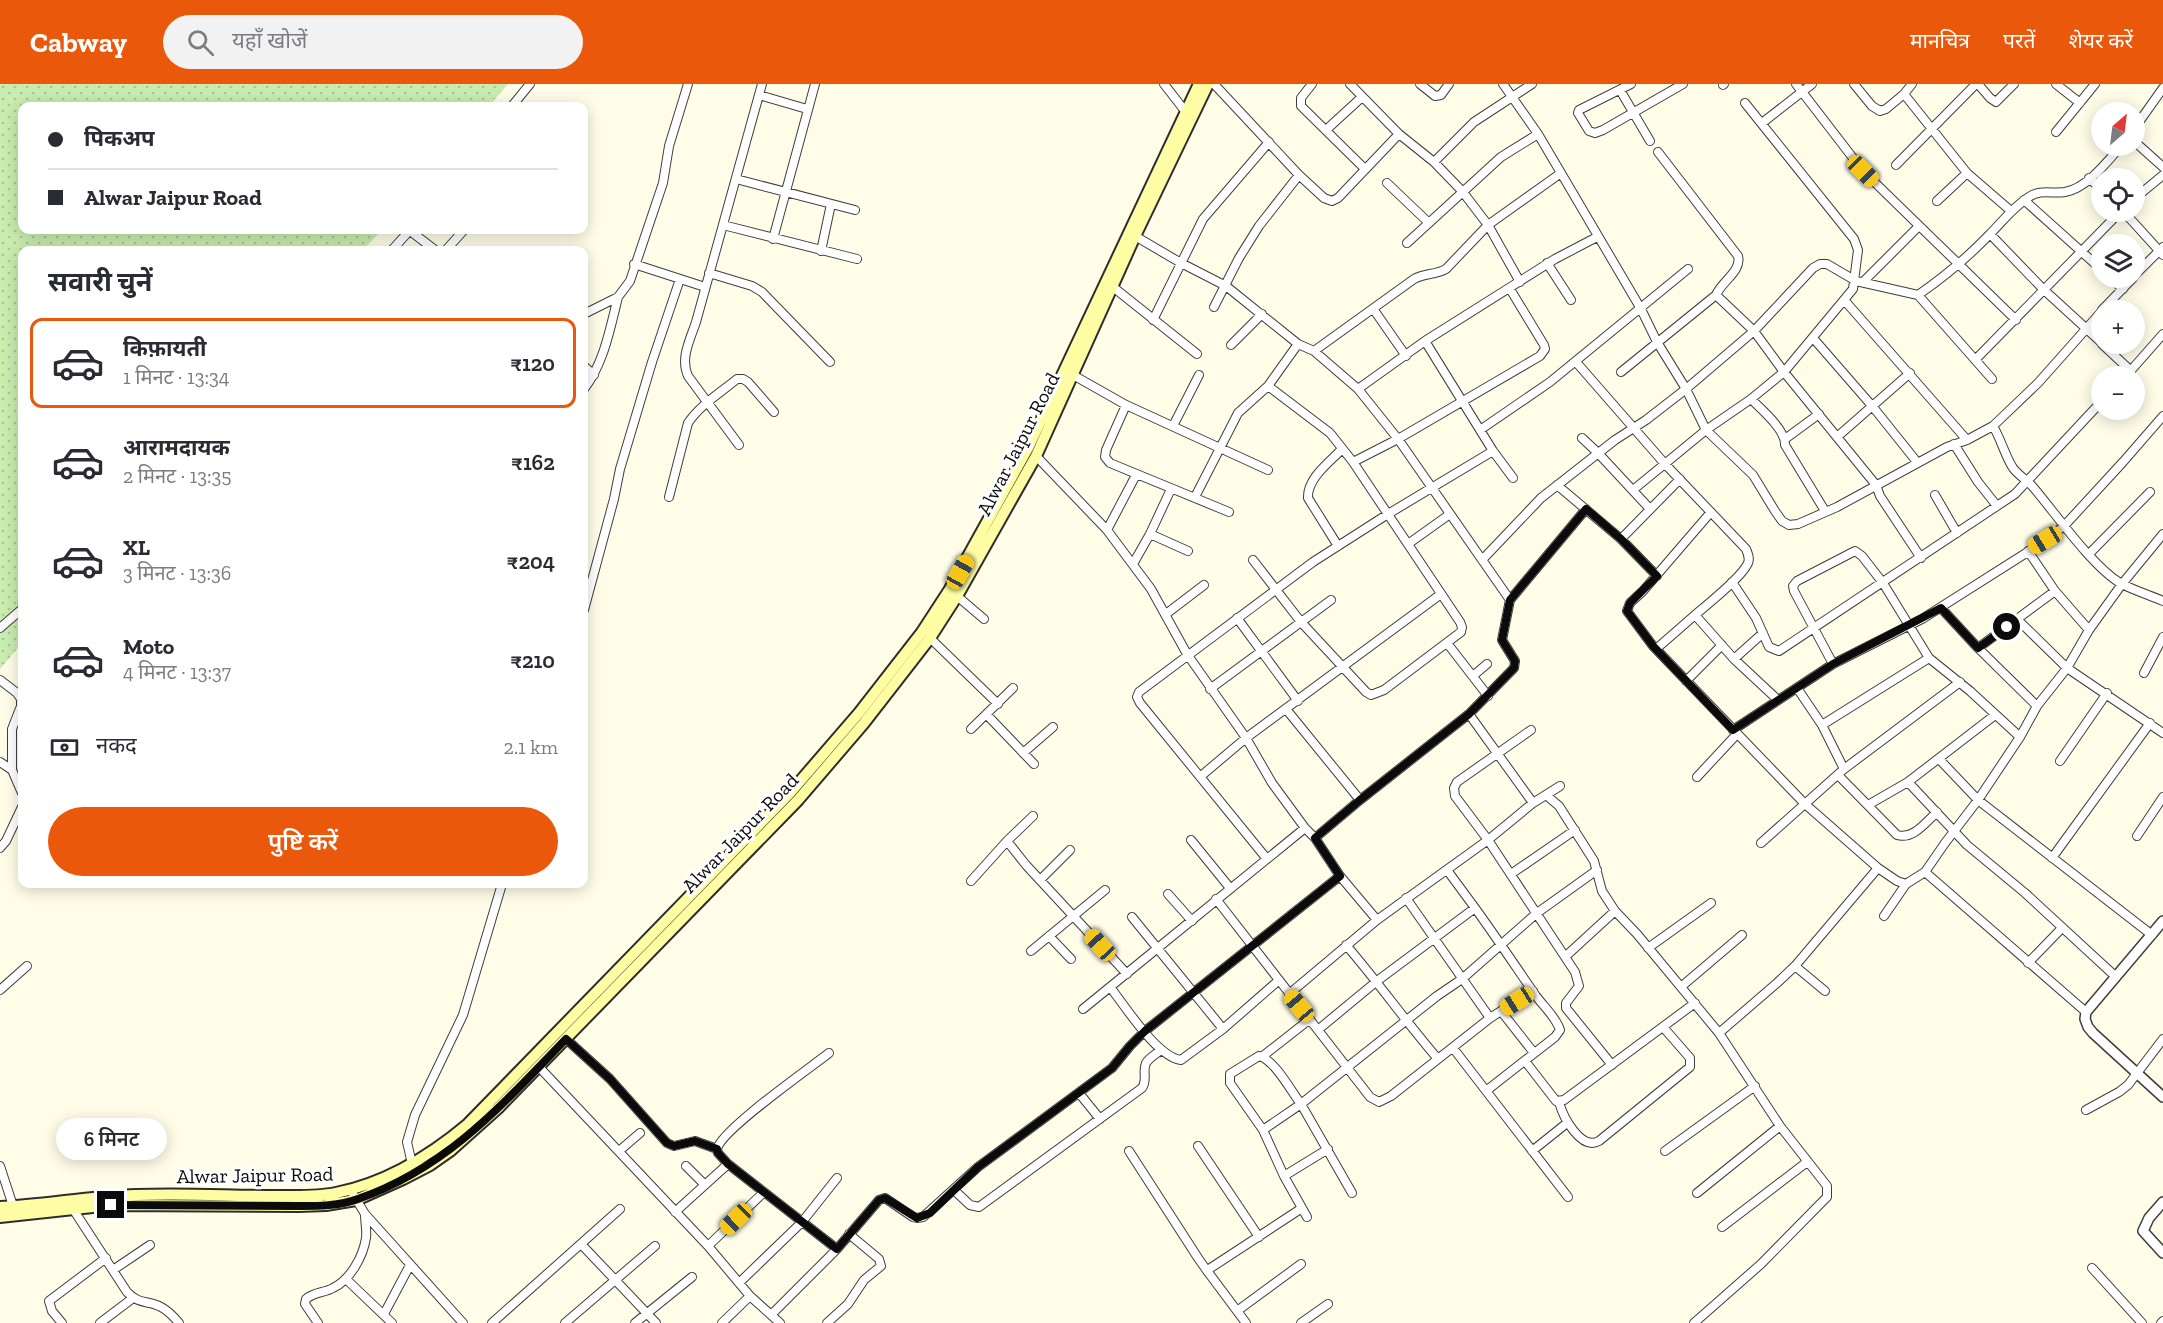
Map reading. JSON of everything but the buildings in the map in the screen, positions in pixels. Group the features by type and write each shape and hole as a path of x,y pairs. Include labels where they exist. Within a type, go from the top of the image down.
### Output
{"main road":[{"name":"Alwar Jaipur Road","path":"0,1217 15,1211 67,1199 136,1195 297,1196 350,1190 381,1179 432,1152 468,1124 552,1046 796,786 866,705 922,632 950,589 1028,448 1199,84"},
{"name":"Alwar Jaipur Road","path":"0,1207 15,1211 140,1204 299,1206 326,1205 356,1200 430,1165 450,1151 498,1108 538,1067 552,1046 566,1039 824,771 930,638 957,596 1036,456 1208,84"}],"street":[{"path":"515,102 530,84"},
{"path":"588,383 604,350 618,297 630,281 661,189 669,146 688,84"},
{"path":"740,445 694,385 684,367 684,358 762,84"},
{"path":"773,239 814,84"},
{"path":"1164,84 1185,111"},
{"path":"1214,84 1299,175 1324,198 1332,201 1338,198 1399,134"},
{"path":"1350,84 1399,134 1434,162 1462,191 1488,225 1520,282"},
{"path":"1420,84 1435,96 1441,95 1449,84"},
{"path":"1503,84 1538,134 1641,309 1706,430 1754,475 1782,521 1789,525 1798,524 1837,507 1917,462 1993,426 2038,382 2091,322"},
{"path":"1434,162 1474,122 1532,84"},
{"path":"1631,84 1579,110 1578,113 1589,130 1595,133 1683,84"},
{"path":"1796,84 1863,171 2016,320"},
{"path":"1762,123 1812,84"},
{"path":"1854,84 1872,106 1880,111 1886,110 1912,84"},
{"path":"1896,165 1977,84 1996,102 2010,86"},
{"path":"2056,84 2080,103"},
{"path":"2056,132 2096,84"},
{"path":"1310,85 1301,98 1301,106 1365,169"},
{"path":"2145,113 2163,88"},
{"path":"1620,90 1650,141"},
{"path":"1904,94 1968,172 2011,211"},
{"path":"759,95 807,109"},
{"path":"1326,130 1362,97"},
{"path":"1745,103 1854,239 1858,250 1860,281"},
{"path":"1407,243 1501,157 1538,134"},
{"path":"1153,320 1198,226 1269,142"},
{"path":"2145,151 2163,167"},
{"path":"1621,372 1716,295 1740,262 1738,256 1658,152"},
{"path":"1918,295 1958,265 2011,211 2036,192 2054,193 2076,189 2111,156"},
{"path":"1937,201 1968,172"},
{"path":"1314,351 1421,275 1439,273 1446,269 1488,225 1561,173"},
{"path":"1214,307 1258,226 1299,175"},
{"path":"2145,190 2163,175"},
{"path":"736,179 855,210"},
{"path":"1387,183 1429,223"},
{"path":"2024,201 2091,260"},
{"path":"821,250 831,204"},
{"path":"1975,360 2111,222"},
{"path":"2132,222 2162,251 2145,267"},
{"path":"723,225 857,260"},
{"path":"1633,490 1706,430 1751,399 1784,372 1860,281 1919,226"},
{"path":"395,246 406,234"},
{"path":"414,234 430,246"},
{"path":"450,246 460,234"},
{"path":"1990,234 2043,289 2091,333"},
{"path":"1136,236 1226,286 1298,344 1314,351 1358,389 1433,487 1510,600"},
{"path":"1358,389 1425,341 1548,263 1597,237"},
{"path":"1548,263 1571,300"},
{"path":"634,264 705,287"},
{"path":"1482,560 1522,516 1557,485 1686,389 1754,331 1789,292 1820,264 1827,264 1860,281 1918,295 1992,379"},
{"path":"1480,430 1576,362 1688,269"},
{"path":"709,273 752,286 762,292 830,362"},
{"path":"588,595 652,362 680,279"},
{"path":"1113,287 1197,354"},
{"path":"1353,462 1398,439 1540,356 1545,350 1544,345 1510,289"},
{"path":"2112,300 2123,289"},
{"path":"1716,295 1754,331 1784,372 1876,484 1880,496 1921,558"},
{"path":"588,312 618,297"},
{"path":"1845,301 1967,440"},
{"path":"1374,310 1406,356"},
{"path":"1231,345 1262,314"},
{"path":"2135,366 2163,334"},
{"path":"1813,338 1917,462"},
{"path":"1425,341 1493,451 1513,478"},
{"path":"1195,497 1238,413 1268,386 1298,344"},
{"path":"2111,354 2121,366"},
{"path":"1576,362 1633,429 1746,549 1749,556 1748,564 1732,582 1656,649"},
{"path":"588,370 594,375"},
{"path":"1837,437 1910,373"},
{"path":"1073,375 1126,405 1268,470"},
{"path":"1173,426 1199,375"},
{"path":"669,497 688,423 707,402 737,380 742,379 748,382 774,412"},
{"path":"1253,560 1301,622 1371,695 1384,690 1461,632 1462,627 1353,462 1330,434 1268,386"},
{"path":"1751,399 1780,430 1785,439 1785,445 1825,511"},
{"path":"1126,405 1106,450 1105,457 1110,463 1230,512"},
{"path":"1785,439 1819,414"},
{"path":"1732,582 1769,647 1779,651 2015,494 2091,414"},
{"path":"1697,777 1735,732 1778,700 1833,664 1941,608 2065,525 2163,416"},
{"path":"1993,426 2014,470 2028,481 2089,554 2122,584 2163,601"},
{"path":"1582,438 1599,453 1650,509"},
{"path":"1954,444 1978,482 1997,506"},
{"path":"1338,546 1308,498 1308,492 1316,476 1342,449"},
{"path":"1267,859 1137,697 1139,692 1186,654 1338,546 1493,451"},
{"path":"1036,456 1107,530 1133,564 1166,614 1186,654 1246,738 1272,783 1315,838 1340,876 1377,920"},
{"path":"1107,530 1136,475"},
{"path":"1621,539 1680,479"},
{"path":"1557,485 1621,539 1657,576"},
{"path":"1133,564 1172,489"},
{"path":"2089,554 2150,492"},
{"path":"1935,495 1957,533"},
{"path":"1315,838 1469,714 1514,668 1516,664 1502,640 1510,600 1586,509"},
{"path":"1711,512 1657,576 1630,603 1627,611 1656,649 1805,804 1878,868 1897,881 1906,884"},
{"path":"1408,544 1450,514"},
{"path":"1150,534 1188,551"},
{"path":"1884,916 1906,884 1925,873 1978,800 2020,737 2037,706 2067,668 2122,584 2163,534"},
{"path":"1833,664 1794,591 1793,585 1797,580 1855,550 1882,582 1929,658 1960,682 2020,737"},
{"path":"2028,550 2055,591 2090,630"},
{"path":"1166,614 1204,585"},
{"path":"1978,648 2055,591"},
{"path":"1201,776 1246,738 1441,594"},
{"path":"957,596 984,619"},
{"path":"1210,689 1331,600"},
{"path":"1941,608 2037,706"},
{"path":"0,628 18,612"},
{"path":"1695,615 1734,659 1778,700"},
{"path":"1237,618 1298,701"},
{"path":"2018,620 2067,668 2163,732"},
{"path":"1734,659 1762,633"},
{"path":"2144,673 2163,637"},
{"path":"930,638 998,704"},
{"path":"1447,643 1488,696"},
{"path":"1686,681 1722,645"},
{"path":"1822,725 1929,658"},
{"path":"1474,675 1486,664"},
{"path":"0,680 18,694"},
{"path":"1761,843 1841,772 1960,682"},
{"path":"971,729 1013,688"},
{"path":"1797,688 1822,725 1841,772 1897,835 1904,837 1912,835 1937,812"},
{"path":"2060,761 2107,693"},
{"path":"1286,709 1360,800"},
{"path":"18,714 12,729 12,770 18,784"},
{"path":"1469,714 1533,803"},
{"path":"987,715 1035,764"},
{"path":"1869,805 1908,782 1995,715"},
{"path":"2052,858 2150,723"},
{"path":"1023,753 1053,727"},
{"path":"1531,730 1458,782 1454,788 1455,796 1488,840 1566,956 1579,981 1579,986 1566,1003 1566,1008 1612,1065"},
{"path":"1939,759 1978,800 2152,934"},
{"path":"0,762 12,770"},
{"path":"1908,782 1967,845 2025,893 2115,976"},
{"path":"1289,994 1377,920 1488,840 1533,803 1560,786"},
{"path":"1546,795 1559,806 1575,830 1597,870 1602,891 1615,911 1638,934 1719,1033 1780,1126 1827,1186 1827,1197 1761,1264 1694,1323"},
{"path":"2137,836 2163,796"},
{"path":"2,842 18,814"},
{"path":"970,881 1034,816"},
{"path":"1083,1009 1305,828"},
{"path":"1510,874 1575,830"},
{"path":"1191,840 1230,888"},
{"path":"1007,841 1127,974"},
{"path":"1040,880 1070,850"},
{"path":"1719,1033 1795,966 1878,868"},
{"path":"1447,870 1502,944 1560,1030 1556,1037 1486,1091"},
{"path":"1263,1130 1462,979 1537,913 1597,870"},
{"path":"1925,873 2086,1012"},
{"path":"771,1315 837,1249 879,1200 885,1198 891,1200 917,1218 930,1213 978,1167 1112,1068 1145,1031 1340,876"},
{"path":"412,1164 407,1142 415,1115 463,1015 501,888"},
{"path":"1031,951 1105,890"},
{"path":"1168,894 1192,921"},
{"path":"1406,898 1490,1018"},
{"path":"1216,899 1370,1097 1378,1102 1391,1096 1490,1018 1533,991"},
{"path":"1648,948 1711,903"},
{"path":"1319,1029 1377,981 1475,908"},
{"path":"1566,956 1615,911"},
{"path":"1132,917 1223,1029"},
{"path":"2163,921 2086,1012 2085,1019 2088,1027 2163,1097"},
{"path":"2028,963 2062,928"},
{"path":"1682,986 1742,935"},
{"path":"1049,936 1071,959"},
{"path":"1346,945 1377,981 1405,1021 1438,1059"},
{"path":"0,988 27,966"},
{"path":"1795,966 1826,991"},
{"path":"1110,987 1161,1050 1174,1059 1181,1060 1223,1029 1278,981"},
{"path":"1559,1102 1695,1003"},
{"path":"1501,1011 1534,1053"},
{"path":"1307,1217 1284,1176 1263,1130 1229,1079 1230,1074 1259,1056 1263,1056 1310,1019"},
{"path":"1525,1061 1550,1095 1559,1102 1567,1123 1583,1140 1588,1144 1593,1144 1690,1067 1689,1059 1663,1027"},
{"path":"566,1039 610,1079 667,1143 674,1146 695,1141 717,1149 728,1164 837,1249"},
{"path":"2086,1110 2120,1092 2163,1039"},
{"path":"1454,1048 1568,1197"},
{"path":"954,1190 970,1205 979,1207 1142,1088 1146,1081 1144,1067 1161,1050"},
{"path":"717,1149 723,1138 750,1114 829,1053"},
{"path":"1263,1056 1274,1067 1300,1104 1352,1193"},
{"path":"538,1067 708,1246 750,1296 780,1323"},
{"path":"1665,1151 1755,1086"},
{"path":"1079,1093 1100,1119"},
{"path":"1532,1151 1567,1123"},
{"path":"1697,1193 1780,1126"},
{"path":"618,1151 640,1132"},
{"path":"1198,1146 1259,1237"},
{"path":"1284,1176 1328,1149"},
{"path":"1129,1151 1205,1268 1246,1323"},
{"path":"1722,1227 1807,1162"},
{"path":"675,1212 728,1164"},
{"path":"0,1166 15,1211"},
{"path":"686,1166 705,1185"},
{"path":"739,1283 802,1222 837,1178"},
{"path":"350,1190 365,1214 463,1323"},
{"path":"708,1246 764,1192"},
{"path":"2163,1202 2149,1218 2143,1231 2163,1253"},
{"path":"1205,1268 1212,1268 1302,1208"},
{"path":"73,1209 133,1298 159,1305 169,1311 179,1323"},
{"path":"492,1323 620,1209"},
{"path":"318,1323 305,1304 306,1299 347,1280 362,1251 366,1237 365,1214"},
{"path":"827,1323 848,1304 864,1280 881,1266 879,1259 849,1234"},
{"path":"581,1244 656,1323"},
{"path":"113,1270 150,1245"},
{"path":"566,1323 655,1246"},
{"path":"62,1323 52,1311 50,1300 106,1258"},
{"path":"1237,1311 1301,1264"},
{"path":"384,1314 410,1265"},
{"path":"2092,1268 2142,1323"},
{"path":"636,1323 692,1278"},
{"path":"347,1280 392,1323"},
{"path":"722,1323 750,1296"},
{"path":"100,1323 133,1298"},
{"path":"1301,1323 1328,1304"}],"green space":[{"path":"0,84 508,84 492,102 18,102 18,234 378,234 367,246 18,246 18,648 0,669"}],"route":[{"path":"111,1205 299,1206 326,1205 356,1200 430,1165 450,1151 498,1108 566,1039 610,1079 667,1143 674,1146 695,1141 717,1149 728,1164 837,1249 879,1200 885,1198 891,1200 917,1218 930,1213 978,1167 1112,1068 1145,1031 1340,876 1315,838 1469,714 1514,668 1515,661 1502,640 1510,600 1586,509 1621,539 1657,576 1630,603 1627,611 1653,646 1733,730 1833,664 1941,608 1978,648 2007,627"}]}
